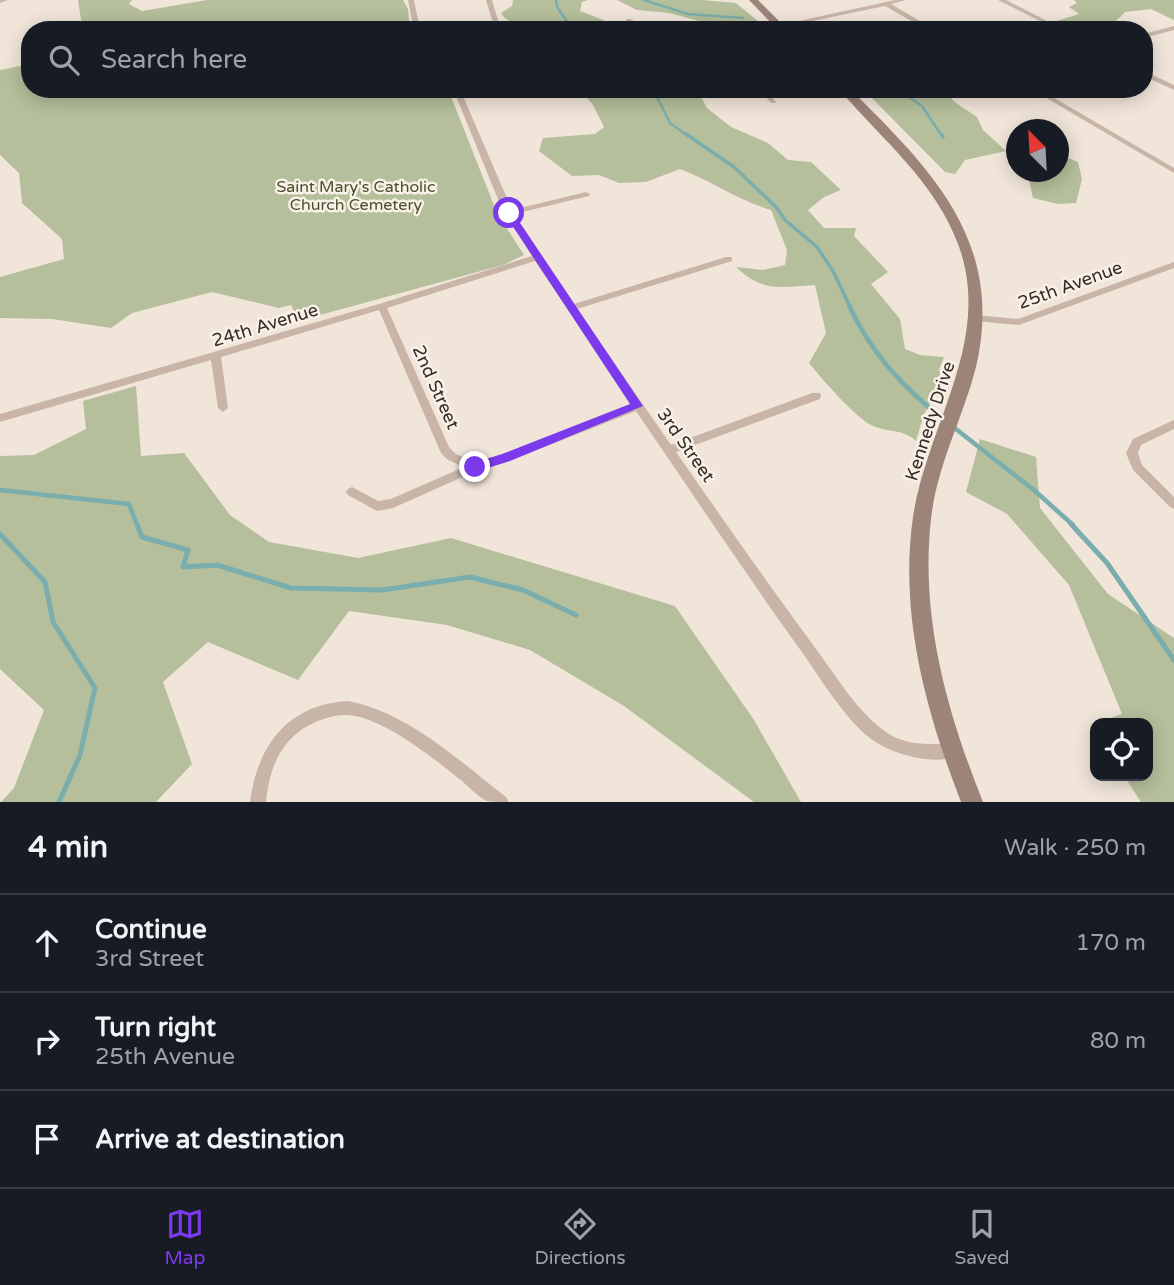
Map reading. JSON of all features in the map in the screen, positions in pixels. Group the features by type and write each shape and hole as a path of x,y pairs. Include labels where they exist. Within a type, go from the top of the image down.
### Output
{"street":[{"path":"0,1 5,0"},
{"path":"411,0 415,21"},
{"path":"489,0 495,21"},
{"path":"753,0 775,21"},
{"path":"813,21 903,0"},
{"path":"1001,0 1044,21"},
{"path":"887,4 916,21"},
{"path":"1153,34 1174,28"},
{"path":"1153,78 1174,88"},
{"name":"3rd Street","path":"460,98 509,213 537,257 753,574 868,728 891,745 904,750 952,751"},
{"path":"770,98 773,102"},
{"name":"Kennedy Drive","path":"853,98 923,170 951,213 972,271 975,318 967,370 928,486 920,550 922,616 931,674 952,751 972,802"},
{"path":"1049,98 1174,171"},
{"path":"509,213 586,194"},
{"name":"24th Avenue","path":"0,418 216,356 537,257"},
{"path":"571,308 729,259"},
{"name":"25th Avenue","path":"975,318 1019,322 1174,265"},
{"name":"2nd Street","path":"382,306 444,450 452,457 475,467"},
{"path":"216,356 223,408"},
{"path":"668,450 816,396"},
{"path":"352,492 366,502 383,506 423,492 475,467 638,406"},
{"path":"1174,425 1137,442 1132,453 1137,467 1174,504"},
{"path":"258,802 265,767 283,736 293,727 316,715 348,708 385,719 501,802"}],"green space":[{"path":"78,0 132,0 129,4 142,11 207,0 403,0 408,9 409,21 81,21"},
{"path":"513,0 588,0 582,2 580,11 606,21 508,21 501,13 512,6"},
{"path":"617,0 702,0 736,3 758,21 699,21 669,13 637,10"},
{"path":"1074,0 1174,0 1174,20 1151,9 1125,12 1115,21 1056,21 1079,14 1069,7 1077,3"},
{"name":"Saint Mary's Catholic Church Cemetery","path":"21,66 21,98 452,98 497,213 524,255 503,265 298,321 291,305 279,308 212,292 132,313 111,328 52,319 0,318 0,277 64,259 62,239 22,203 19,173 0,155 0,70"},
{"path":"587,98 702,98 707,108 731,127 768,143 788,160 811,162 841,190 824,197 808,210 824,228 856,228 854,236 888,272 871,284 900,319 905,349 920,355 944,357 939,370 942,381 924,414 916,441 906,434 864,421 838,397 809,363 826,333 815,285 764,285 736,267 763,270 785,265 787,250 771,210 680,169 646,182 619,183 599,175 572,176 539,151 543,138 595,134 604,127"},
{"path":"872,98 951,98 977,117 983,130 1006,151 965,160 955,174 945,172"},
{"path":"1069,158 1078,162 1082,179 1076,203 1058,204 1033,198 1029,182 1069,182"},
{"path":"136,386 141,456 184,453 230,515 269,542 358,558 451,538 675,606 754,720 801,802 754,802 624,706 530,650 447,625 349,611 298,680 208,642 163,682 192,764 156,802 1,802 14,788 44,710 0,669 0,456 34,455 86,429 83,401"},
{"path":"980,439 1036,457 1040,508 1108,594 1174,638 1174,802 1141,802 1127,781 1153,781 1153,718 1111,718 1122,714 1069,585 1007,514 966,492"}],"waterway":[{"path":"556,0 557,7 567,21"},
{"path":"644,0 688,14 743,18"},
{"path":"657,98 670,123 688,136"},
{"path":"910,98 922,106 942,136"},
{"path":"686,134 734,167 776,207 785,220 817,247 833,271 850,306"},
{"path":"850,306 867,339 890,369 903,384 946,421"},
{"path":"952,426 1035,491 1073,525"},
{"path":"0,490 129,504 137,525"},
{"path":"137,524 142,537 188,550 183,567 217,565 291,588 382,590 470,577 523,590 576,615"},
{"path":"1071,524 1107,563 1174,660"},
{"path":"0,534 45,582 53,622 95,688 80,755 59,802"}],"route":[{"path":"475,467 638,406 509,213"}]}
